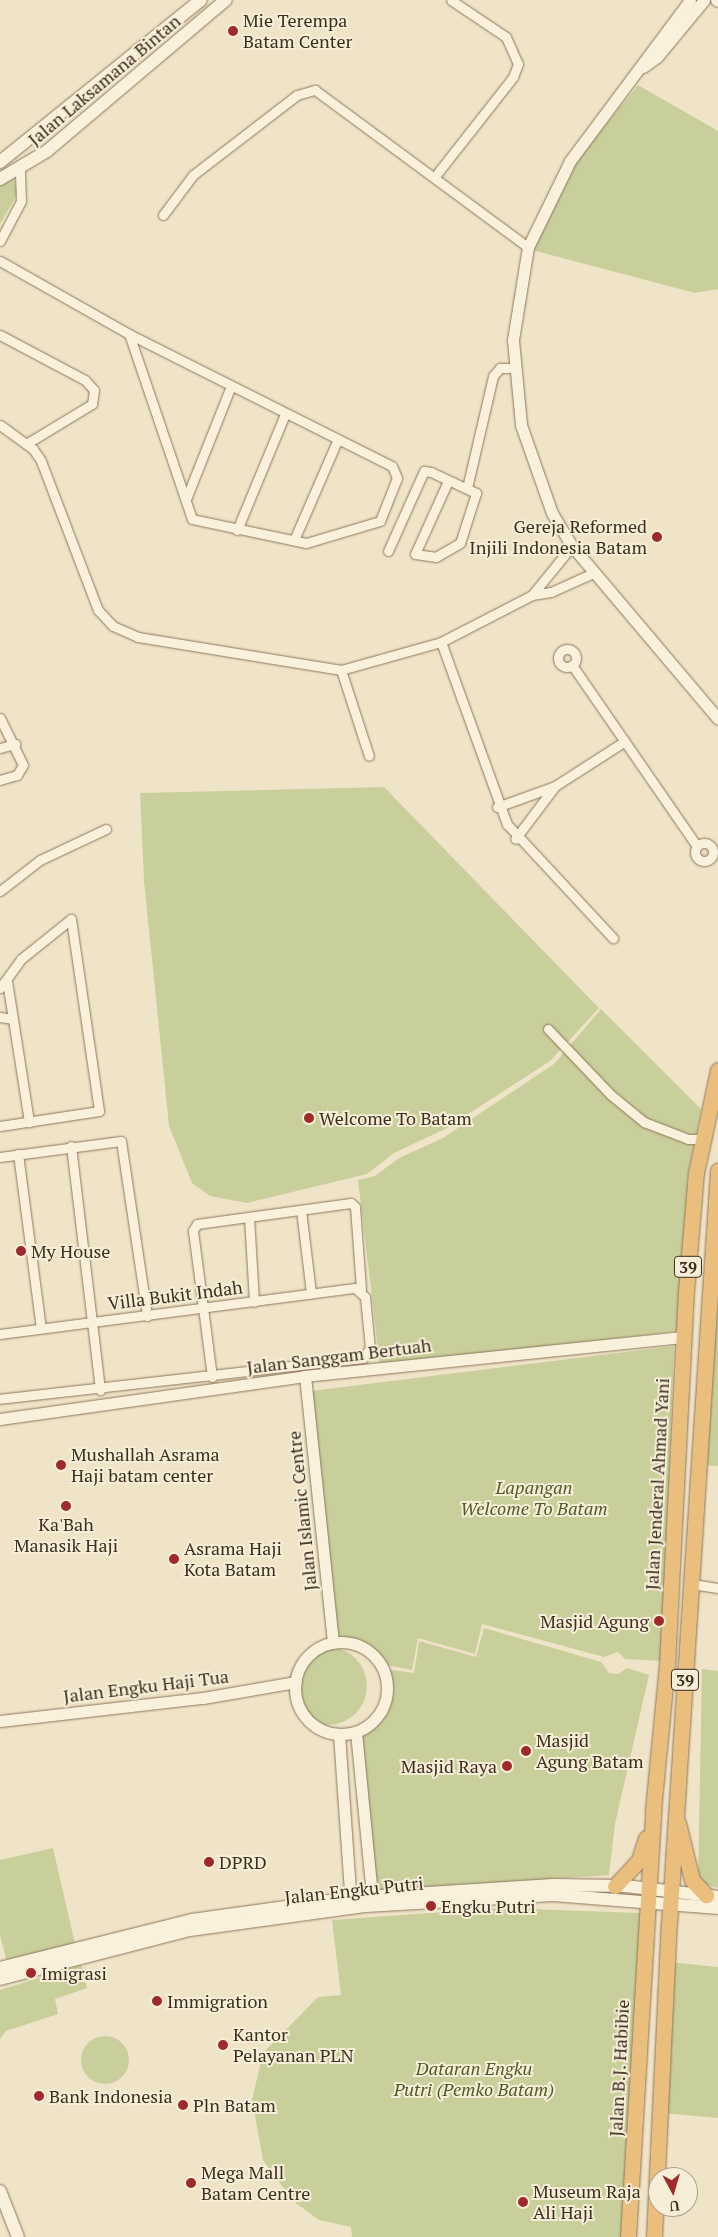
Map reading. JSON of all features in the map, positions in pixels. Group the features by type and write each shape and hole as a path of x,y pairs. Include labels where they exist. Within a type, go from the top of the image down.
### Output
{"highway":[{"name":"Jalan Jenderal Ahmad Yani","path":"648,1895 678,1468 682,1337 702,1138 718,1070"},
{"name":"39","path":"654,2237 671,1897 718,1171"},
{"path":"678,1468 698,1469"},
{"path":"676,1819 687,1845 692,1880 712,1896"},
{"path":"615,1886 639,1860 652,1823"},
{"name":"Jalan B.J. Habibie","path":"628,2237 648,1895"}],"main road":[{"name":"Jalan Laksamana Bintan","path":"0,162 200,0"},
{"name":"Jalan Laksamana Bintan","path":"0,179 20,170 226,0"},
{"name":"Jalan Engku Putri","path":"0,1968 192,1920 507,1886 615,1886 648,1895"},
{"name":"Jalan Engku Putri","path":"372,1901 553,1895 712,1896"},
{"name":"Jalan Engku Putri","path":"671,1897 718,1908"},
{"name":"Jalan Engku Putri","path":"0,1978 194,1929 350,1903"},
{"path":"0,2190 18,2237"}],"street":[{"path":"436,175 513,77 518,64 506,37 451,0"},
{"path":"690,0 642,68 570,161 528,247 514,320 514,368 529,458 572,546 718,718"},
{"path":"642,68 657,57 704,0"},
{"path":"163,214 193,175 309,91 326,93 528,247"},
{"path":"0,241 19,208 20,170"},
{"path":"0,261 129,334 396,472 383,514 372,526 322,542 294,540 197,522 186,499 129,334"},
{"path":"0,335 85,380 94,390 92,404 26,444"},
{"path":"467,488 493,376 500,368 514,368"},
{"path":"186,499 231,386"},
{"path":"237,530 285,414"},
{"path":"0,425 26,444 41,461 98,610 113,626 138,637 341,670 441,642 532,595 551,592 593,573"},
{"path":"294,540 337,441"},
{"path":"388,550 420,473 428,471 467,488 477,496 462,540 436,557 418,558 416,548 448,481"},
{"path":"532,595 572,546"},
{"path":"441,642 497,808 516,839 613,938"},
{"path":"572,665 697,846"},
{"path":"341,670 369,756"},
{"path":"0,718 15,744 22,770 0,780"},
{"path":"497,808 556,786 625,741"},
{"path":"0,748 15,744"},
{"path":"516,839 556,786"},
{"path":"0,891 40,860 106,829"},
{"path":"0,988 7,981 21,959 71,919 99,1111 0,1126"},
{"path":"7,981 29,1122"},
{"path":"0,1017 12,1019"},
{"path":"548,1029 611,1095 644,1122 688,1140 702,1138"},
{"path":"0,1157 116,1140 126,1148 147,1316"},
{"path":"71,1146 100,1390"},
{"path":"18,1154 41,1328"},
{"path":"0,1399 100,1390 212,1377 366,1357 370,1348 358,1288 355,1207 344,1203 195,1227 202,1308 212,1377"},
{"path":"301,1210 310,1293"},
{"path":"249,1217 254,1302"},
{"name":"Villa Bukit Indah","path":"0,1334 358,1288"},
{"name":"Jalan Sanggam Bertuah","path":"0,1419 305,1376 682,1337"},
{"name":"Jalan Islamic Centre","path":"305,1376 333,1643"},
{"path":"692,1584 718,1588"},
{"path":"333,1643 364,1648 386,1676 386,1702 378,1716 356,1732 339,1734 314,1726 305,1717 298,1706 296,1682 309,1656 333,1643"},
{"name":"Jalan Engku Haji Tua","path":"0,1721 203,1698 296,1682"},
{"path":"356,1732 372,1901"},
{"path":"339,1734 350,1903"}],"green space":[{"path":"638,85 718,131 718,289 695,293 532,250 569,169"},
{"path":"13,177 18,193 0,224 0,181"},
{"path":"384,787 599,1008 550,1061 445,1129 394,1153 367,1174 247,1203 210,1196 192,1183 169,1126 144,881 140,793"},
{"path":"601,1009 701,1109 688,1173 679,1331 380,1365 358,1180 375,1176 399,1158 443,1138 554,1064"},
{"path":"718,1275 718,1466 703,1465"},
{"name":"Lapangan Welcome To Batam","path":"674,1346 662,1661 625,1659 618,1652 604,1657 482,1624 475,1654 418,1638 412,1670 375,1663 353,1642 327,1637 303,1392"},
{"path":"484,1628 601,1662 609,1673 618,1674 627,1668 649,1675 615,1824 609,1875 373,1891 358,1737 382,1716 390,1682 385,1669 414,1673 419,1641 476,1657"},
{"path":"328,1647 343,1650 355,1659 364,1671 367,1686 364,1701 355,1713 343,1722 328,1725 313,1722 301,1713 292,1701 289,1686 292,1671 301,1659 313,1650"},
{"path":"702,1669 718,1671 718,1888 698,1882"},
{"path":"53,1848 75,1944 7,1962 0,1935 0,1860"},
{"name":"Dataran Engku Putri (Pemko Batam)","path":"499,1908 640,1913 627,2237 352,2237 351,2227 319,2220 293,2201 263,2160 252,2100 263,2053 318,1997 341,1995 332,1920"},
{"path":"669,1962 718,1967 718,2118 662,2113"},
{"path":"81,1965 87,1988 55,1999 58,2014 6,2031 0,2039 0,1990"},
{"path":"105,2036 114,2038 122,2043 127,2051 129,2060 127,2069 122,2077 114,2082 105,2084 96,2082 88,2077 83,2069 81,2060 83,2051 88,2043 96,2038"}],"place":[{"name":"Mie Terempa Batam Center","path":"233,31"},
{"name":"Gereja Reformed Injili Indonesia Batam","path":"657,537"},
{"name":"Welcome To Batam","path":"309,1118"},
{"name":"My House","path":"21,1251"},
{"name":"Mushallah Asrama Haji batam center","path":"61,1465"},
{"name":"Ka'Bah Manasik Haji","path":"66,1506"},
{"name":"Asrama Haji Kota Batam","path":"174,1559"},
{"name":"Masjid Agung","path":"659,1621"},
{"name":"Masjid Agung Batam","path":"526,1751"},
{"name":"Masjid Raya","path":"507,1766"},
{"name":"DPRD","path":"209,1862"},
{"name":"Engku Putri","path":"431,1906"},
{"name":"Imigrasi","path":"31,1973"},
{"name":"Immigration","path":"157,2001"},
{"name":"Kantor Pelayanan PLN","path":"223,2045"},
{"name":"Bank Indonesia","path":"39,2096"},
{"name":"Pln Batam","path":"183,2105"},
{"name":"Mega Mall Batam Centre","path":"191,2183"},
{"name":"Museum Raja Ali Haji","path":"523,2202"}]}
